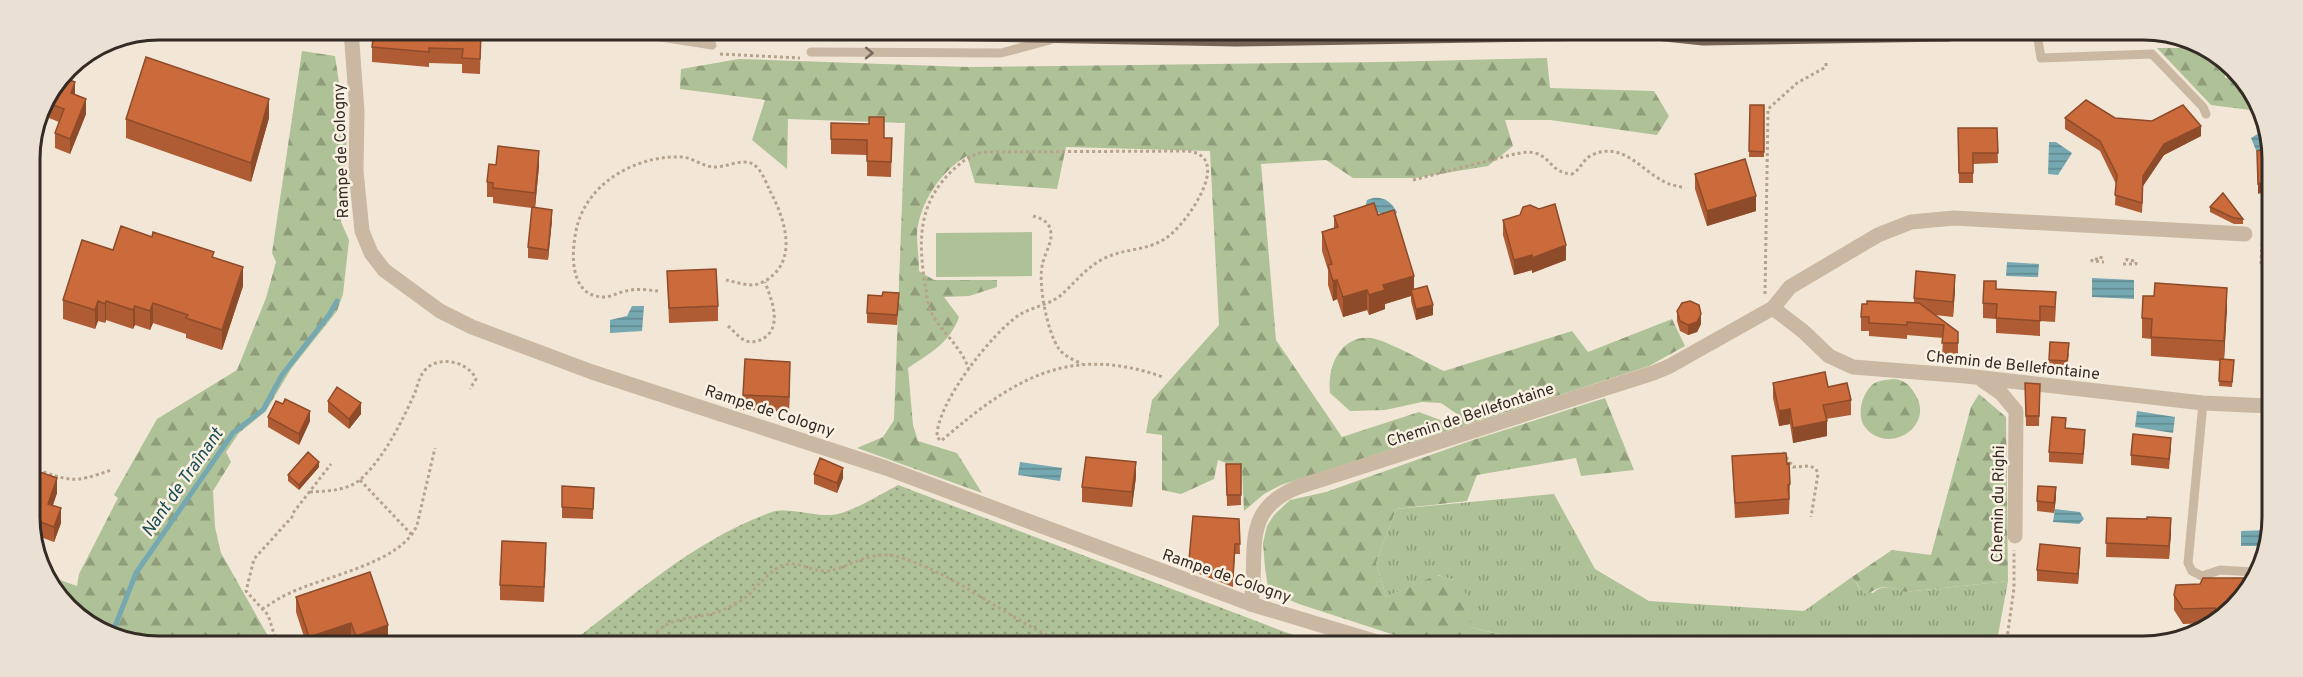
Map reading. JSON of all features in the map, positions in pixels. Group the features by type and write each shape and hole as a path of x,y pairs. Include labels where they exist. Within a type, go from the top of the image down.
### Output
{"street":[{"name":"Rampe de Cologny","path":"352,40 357,111 356,180 362,231 371,253 384,270 441,311 472,327 592,372 886,468 1251,604 1357,636"},
{"name":"Chemin de Bellefontaine","path":"1251,604 1259,518 1268,504 1280,495 1301,486 1653,373 1773,308 1790,288 1878,235 1899,225 1924,219 1954,218 2245,234"},
{"name":"Chemin de Bellefontaine","path":"1773,308 1804,332 1829,356 1845,365 2203,403 2262,406"},
{"name":"Chemin du Righi","path":"1979,378 2001,393 2016,411 2014,536"}],"lane":[{"path":"668,40 714,49"},
{"path":"810,55 1001,54 1052,40"},
{"path":"2038,40 2041,58 2152,54 2204,107 2206,114"},
{"path":"2203,403 2188,563 2192,571 2202,576 2220,570 2249,572"}],"path":[{"path":"620,40 626,41"},
{"path":"714,49 810,55"},
{"path":"1773,308 1764,292 1768,109 1797,83 1826,67 1826,63"},
{"path":"969,370 962,354 930,310 922,266 923,215 939,186 956,167 973,155 986,152 1188,151 1199,153 1205,160 1208,171 1202,192 1182,223 1170,236 1149,246 1101,259 1057,298 1024,312 1005,326 956,388 942,415 937,437 941,441 980,408 1015,385 1044,373 1083,365 1108,365 1134,368 1163,376"},
{"path":"1413,180 1531,152 1541,155 1555,170 1572,174 1587,158 1607,151 1627,155 1666,183 1685,188"},
{"path":"658,291 633,290 609,297 599,296 587,291 579,282 573,266 580,216 594,195 610,179 627,168 654,159 687,158 713,167 744,162 755,166 775,199 784,224 786,241 783,264 765,282 746,285 726,280"},
{"path":"1034,216 1050,228 1050,246 1042,264 1041,285 1050,328 1059,349 1083,365"},
{"path":"2262,243 2262,264"},
{"path":"2101,256 2101,259 2092,259 2092,261 2104,262"},
{"path":"2123,264 2136,264 2136,261 2127,260 2127,258"},
{"path":"728,326 748,341 758,341 770,333 774,326 773,304 765,282"},
{"path":"310,492 345,488 360,480 380,456 415,393 418,378 432,364 446,362 473,373 476,380 470,388"},
{"path":"262,609 290,593 366,565 403,545 412,536 417,525 435,448"},
{"path":"1783,452 1793,467 1810,466 1816,469 1818,474 1811,517"},
{"path":"276,636 268,615 246,591 254,559 292,517 331,464"},
{"path":"40,471 74,481 88,479 111,470"},
{"path":"360,480 412,536"},
{"name":"Chemin du Righi","path":"2007,636 2014,588 2014,536"},
{"path":"655,636 666,625 716,613 734,605 783,565 795,564 807,569 829,571 871,557 888,555 908,560 947,577 1052,636"}],"green space":[{"path":"2157,48 2183,48 2203,56 2224,72 2225,78 2230,78 2251,110 2211,105"},
{"path":"302,51 335,56 347,136 341,222 349,240 343,294 337,311 291,369 266,411 239,433 226,452 231,462 213,491 215,527 221,553 268,636 144,635 100,621 81,607 59,581 77,586 79,574 118,498 114,495 157,419 237,370 266,298 276,262 272,253"},
{"path":"1547,58 1550,88 1654,91 1669,116 1657,135 1550,120 1505,120 1513,146 1488,166 1415,178 1353,178 1326,160 1261,164 1276,340 1342,437 1419,412 1443,421 1460,416 1441,403 1422,402 1385,410 1350,411 1330,393 1331,373 1333,363 1344,347 1360,338 1377,339 1444,371 1572,331 1588,352 1672,319 1685,346 1649,366 1281,485 1264,494 1244,511 1242,469 1218,460 1214,479 1181,494 1162,490 1162,435 1146,433 1152,400 1219,325 1210,151 1066,147 1057,189 975,183 967,156 949,170 933,188 919,221 917,233 919,271 934,280 997,280 997,287 969,296 944,297 959,317 945,341 908,368 913,425 918,441 957,453 982,493 857,448 883,437 894,420 905,123 788,119 787,169 752,140 765,100 680,89 681,69 739,59 968,67"},
{"path":"1032,232 1032,276 936,277 936,233"},
{"path":"1894,379 1904,382 1915,394 1920,406 1919,417 1914,427 1906,434 1885,439 1874,435 1865,427 1861,417 1861,405 1872,385 1879,381"},
{"path":"1979,394 2006,417 2008,581 1905,592 1882,587 1864,594 1852,577 1892,550 1931,555 1971,407"},
{"path":"1605,398 1634,470 1581,476 1576,458 1477,475 1467,501 1396,509 1376,563 1386,597 1437,575 1454,580 1469,597 1470,627 1506,636 1398,636 1299,604 1273,593 1268,587 1263,543 1267,526 1274,515 1290,500 1326,492 1470,441"},
{"path":"898,485 1297,636 579,636 666,570 744,523 778,511 838,514 865,503"},
{"path":"1554,494 1595,569 1649,601 1804,611 1852,577 1860,589 1873,593 1880,588 1892,588 1905,592 2008,581 1998,636 1506,636 1470,627 1454,580 1438,575 1386,597 1376,563 1396,509"}],"water":[{"path":"2259,133 2262,159 2260,160 2251,138"},
{"path":"2049,142 2056,142 2072,153 2058,175 2048,174"},
{"path":"1381,198 1390,203 1397,212 1394,218 1365,208 1367,200"},
{"path":"2007,262 2039,264 2038,277 2006,276"},
{"path":"2092,278 2134,280 2134,299 2092,297"},
{"path":"632,306 644,306 642,331 610,333 610,320 627,316"},
{"path":"2137,411 2175,417 2173,433 2135,427"},
{"path":"1020,462 1062,468 1060,481 1018,475"},
{"path":"2055,509 2080,512 2084,519 2079,524 2053,522"},
{"path":"2261,530 2258,546 2241,546 2241,531"}],"building":[{"path":"373,40 481,40 480,59 462,58 463,49 429,48 429,52 372,47"},
{"path":"146,57 269,99 251,163 126,119"},
{"path":"71,80 75,82 71,93 86,99 70,139 55,133 64,109 54,105"},
{"path":"2086,100 2115,118 2152,121 2183,105 2201,126 2164,144 2143,176 2142,203 2115,195 2117,175 2100,141 2065,118"},
{"path":"1750,105 1764,105 1764,152 1749,151"},
{"path":"869,117 884,117 884,138 892,138 891,162 867,161 867,140 831,139 831,123 869,124"},
{"path":"1958,128 1997,128 1998,153 1973,153 1973,173 1959,173"},
{"path":"498,146 539,151 535,193 493,188 493,183 487,182 489,164 496,165"},
{"path":"2261,150 2262,160 2262,183 2258,184 2257,151"},
{"path":"1745,159 1756,196 1707,211 1695,174"},
{"path":"2223,193 2243,219 2234,218 2210,207"},
{"path":"1374,203 1378,215 1394,210 1414,276 1383,285 1385,290 1369,295 1367,290 1343,297 1337,280 1333,281 1328,265 1332,264 1322,232 1338,227 1334,216"},
{"path":"1555,204 1566,245 1532,258 1532,255 1514,260 1503,220 1520,215 1523,207 1530,205 1539,209"},
{"path":"532,207 552,210 548,250 528,247"},
{"path":"121,226 152,237 153,232 214,252 212,257 243,267 222,330 186,318 188,315 153,303 150,311 135,306 133,310 106,301 105,304 98,301 95,310 63,300 82,240 113,250"},
{"path":"716,269 718,306 669,308 667,271"},
{"path":"1916,271 1955,275 1953,302 1914,298"},
{"path":"1984,281 1996,281 1996,289 2056,292 2055,307 2040,306 2040,321 1996,318 1997,304 1983,303"},
{"path":"2155,283 2227,288 2224,341 2151,337 2152,319 2142,318 2143,296 2154,296"},
{"path":"1427,286 1433,305 1416,309 1411,290"},
{"path":"883,292 899,293 897,315 867,313 868,295 882,296"},
{"path":"1690,301 1699,305 1701,314 1697,322 1688,325 1680,321 1677,311 1682,303"},
{"path":"1867,301 1919,303 1958,332 1958,343 1942,343 1944,325 1907,322 1907,325 1869,323 1869,317 1861,317 1862,304 1867,304"},
{"path":"2050,342 2069,343 2067,361 2049,360"},
{"path":"745,359 790,362 789,397 743,395"},
{"path":"2220,359 2234,360 2232,382 2219,381"},
{"path":"1825,372 1828,387 1847,383 1851,400 1823,405 1827,421 1793,428 1790,409 1779,411 1773,383"},
{"path":"2025,383 2040,384 2039,416 2026,416"},
{"path":"337,387 361,403 349,419 328,401"},
{"path":"285,399 310,411 299,434 268,417 276,401 283,404"},
{"path":"2052,417 2066,418 2065,428 2085,430 2083,454 2049,452"},
{"path":"2133,434 2171,438 2169,459 2131,455"},
{"path":"308,452 319,462 299,485 288,475"},
{"path":"1786,453 1787,464 1789,463 1789,499 1735,503 1732,456"},
{"path":"1086,457 1136,462 1132,492 1082,487"},
{"path":"820,458 843,468 837,483 814,474"},
{"path":"1226,464 1241,464 1241,495 1227,495"},
{"path":"40,472 57,478 48,504 61,508 54,527 41,522"},
{"path":"562,486 594,488 593,509 562,507"},
{"path":"2038,486 2056,487 2054,503 2037,501"},
{"path":"1193,516 1239,519 1240,544 1235,544 1233,577 1189,560"},
{"path":"2147,517 2171,518 2169,546 2106,543 2107,518 2147,519"},
{"path":"502,541 546,543 544,587 500,585"},
{"path":"2040,544 2080,548 2078,574 2037,570"},
{"path":"370,572 388,625 356,636 351,623 309,636 296,597"},
{"path":"2203,578 2246,578 2233,596 2217,611 2215,608 2183,609 2174,595 2176,585 2200,584"}],"waterway":[{"name":"Nant de Traînant","path":"115,627 136,573 233,433 263,410 282,375 329,315 337,301"}]}
